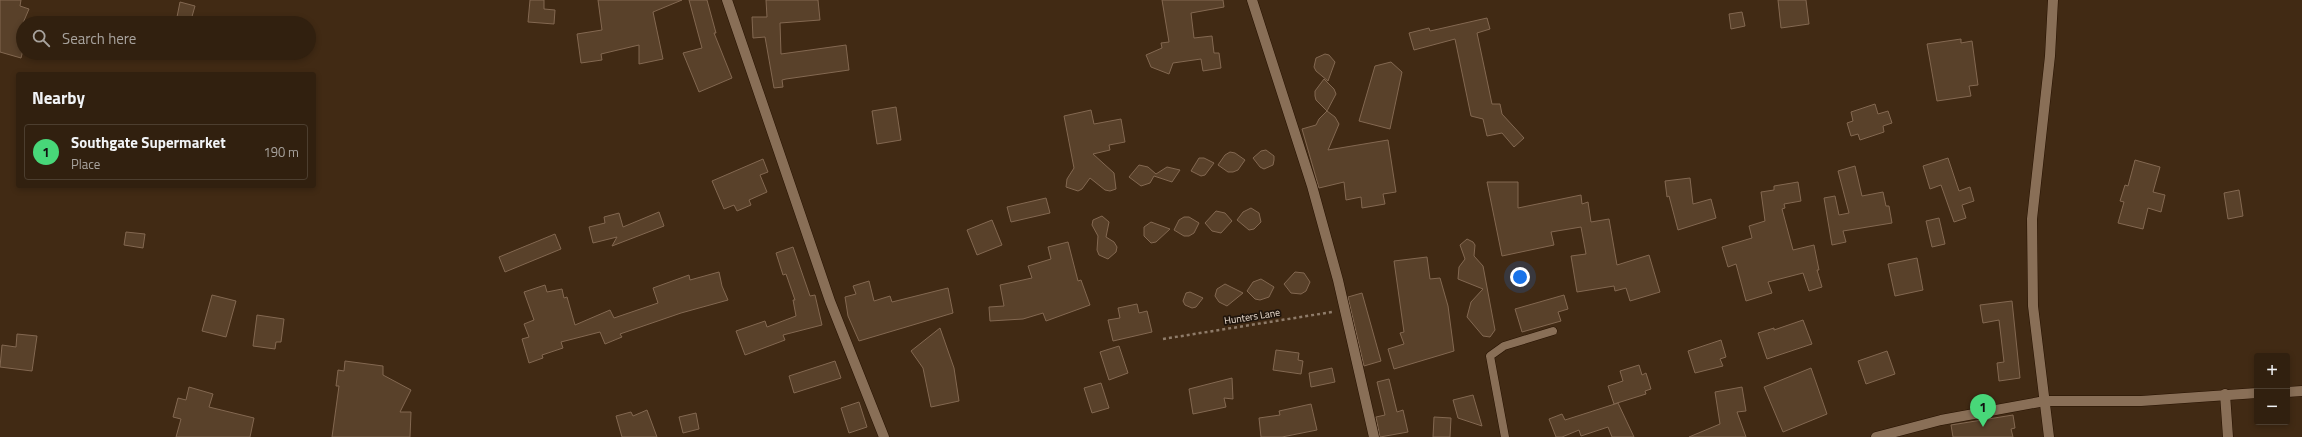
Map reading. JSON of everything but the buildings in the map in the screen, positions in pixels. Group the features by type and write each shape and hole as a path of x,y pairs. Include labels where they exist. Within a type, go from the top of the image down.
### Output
{"street":[{"path":"727,0 830,301 884,437"},
{"path":"1252,0 1312,186 1344,310 1374,437"},
{"path":"2049,437 2033,306 2032,219 2050,56 2052,0"},
{"path":"2290,392 2302,391"},
{"path":"1876,437 1941,420 2045,401 2142,401 2254,393"},
{"path":"2225,394 2228,437"}],"lane":[{"path":"1505,437 1490,356 1504,346 1553,331"}],"path":[{"name":"Hunters Lane","path":"1163,339 1344,310"}],"place":[{"name":"Southgate Supermarket","path":"1983,427"}]}
